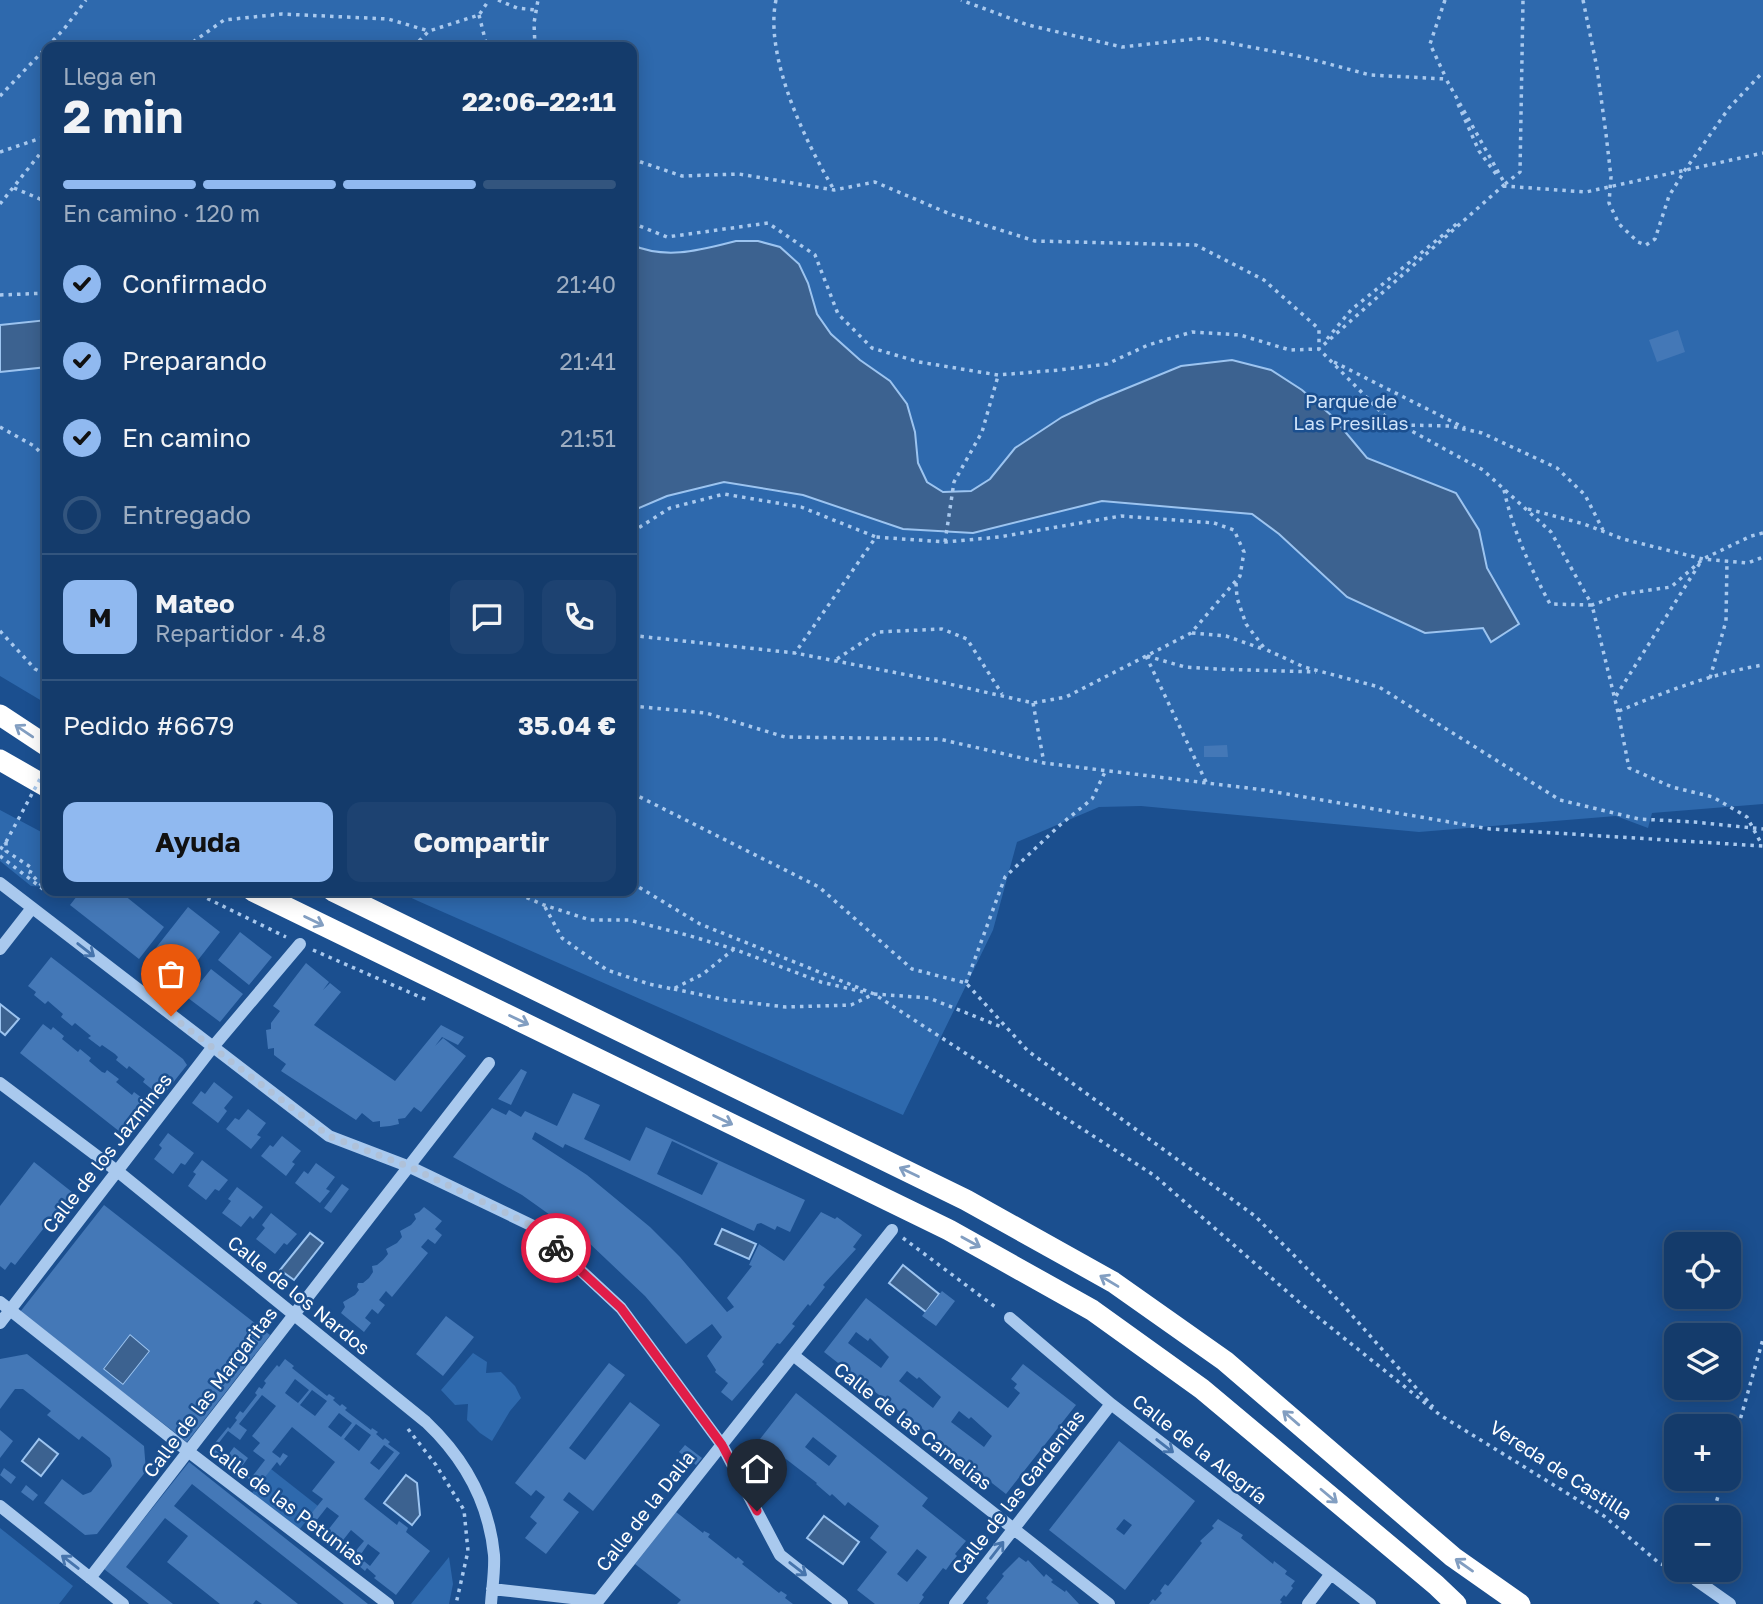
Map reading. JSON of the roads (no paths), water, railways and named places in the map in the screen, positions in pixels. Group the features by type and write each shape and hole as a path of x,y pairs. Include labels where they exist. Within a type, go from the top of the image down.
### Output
{"highway":[{"path":"0,715 42,743"},
{"path":"0,760 42,784"},
{"path":"263,896 949,1230 1092,1310 1202,1389 1456,1604"},
{"path":"343,896 966,1200 1113,1282 1225,1362 1453,1557 1520,1604"}],"street":[{"path":"0,883 329,1136 410,1167 533,1226 621,1308 722,1445 780,1555 842,1604"},
{"path":"0,948 32,908"},
{"name":"Calle de los Jazmines","path":"0,1323 5,1306 118,1172 212,1048 302,945"},
{"name":"Calle de las Margaritas","path":"90,1578 489,1063"},
{"name":"Calle de los Nardos","path":"0,1083 118,1172 445,1440 477,1489 486,1517 494,1556 491,1604"},
{"name":"Calle de la Dalia","path":"492,1589 598,1601 892,1230"},
{"name":"Calle de las Petunias","path":"5,1306 188,1452 387,1604"},
{"name":"Calle de la Alegría","path":"1010,1318 1111,1404 1370,1604"},
{"name":"Calle de las Camelias","path":"793,1355 1110,1604"},
{"name":"Calle de las Gardenias","path":"955,1604 1111,1404"},
{"path":"0,1506 123,1604"},
{"path":"1308,1604 1330,1575"},
{"path":"1699,1582 1730,1604"},
{"name":"Calle de los Nardos","path":"485,1604 492,1589"}],"park label":[{"name":"Parque de Las Presillas","path":"1351,412"}]}
